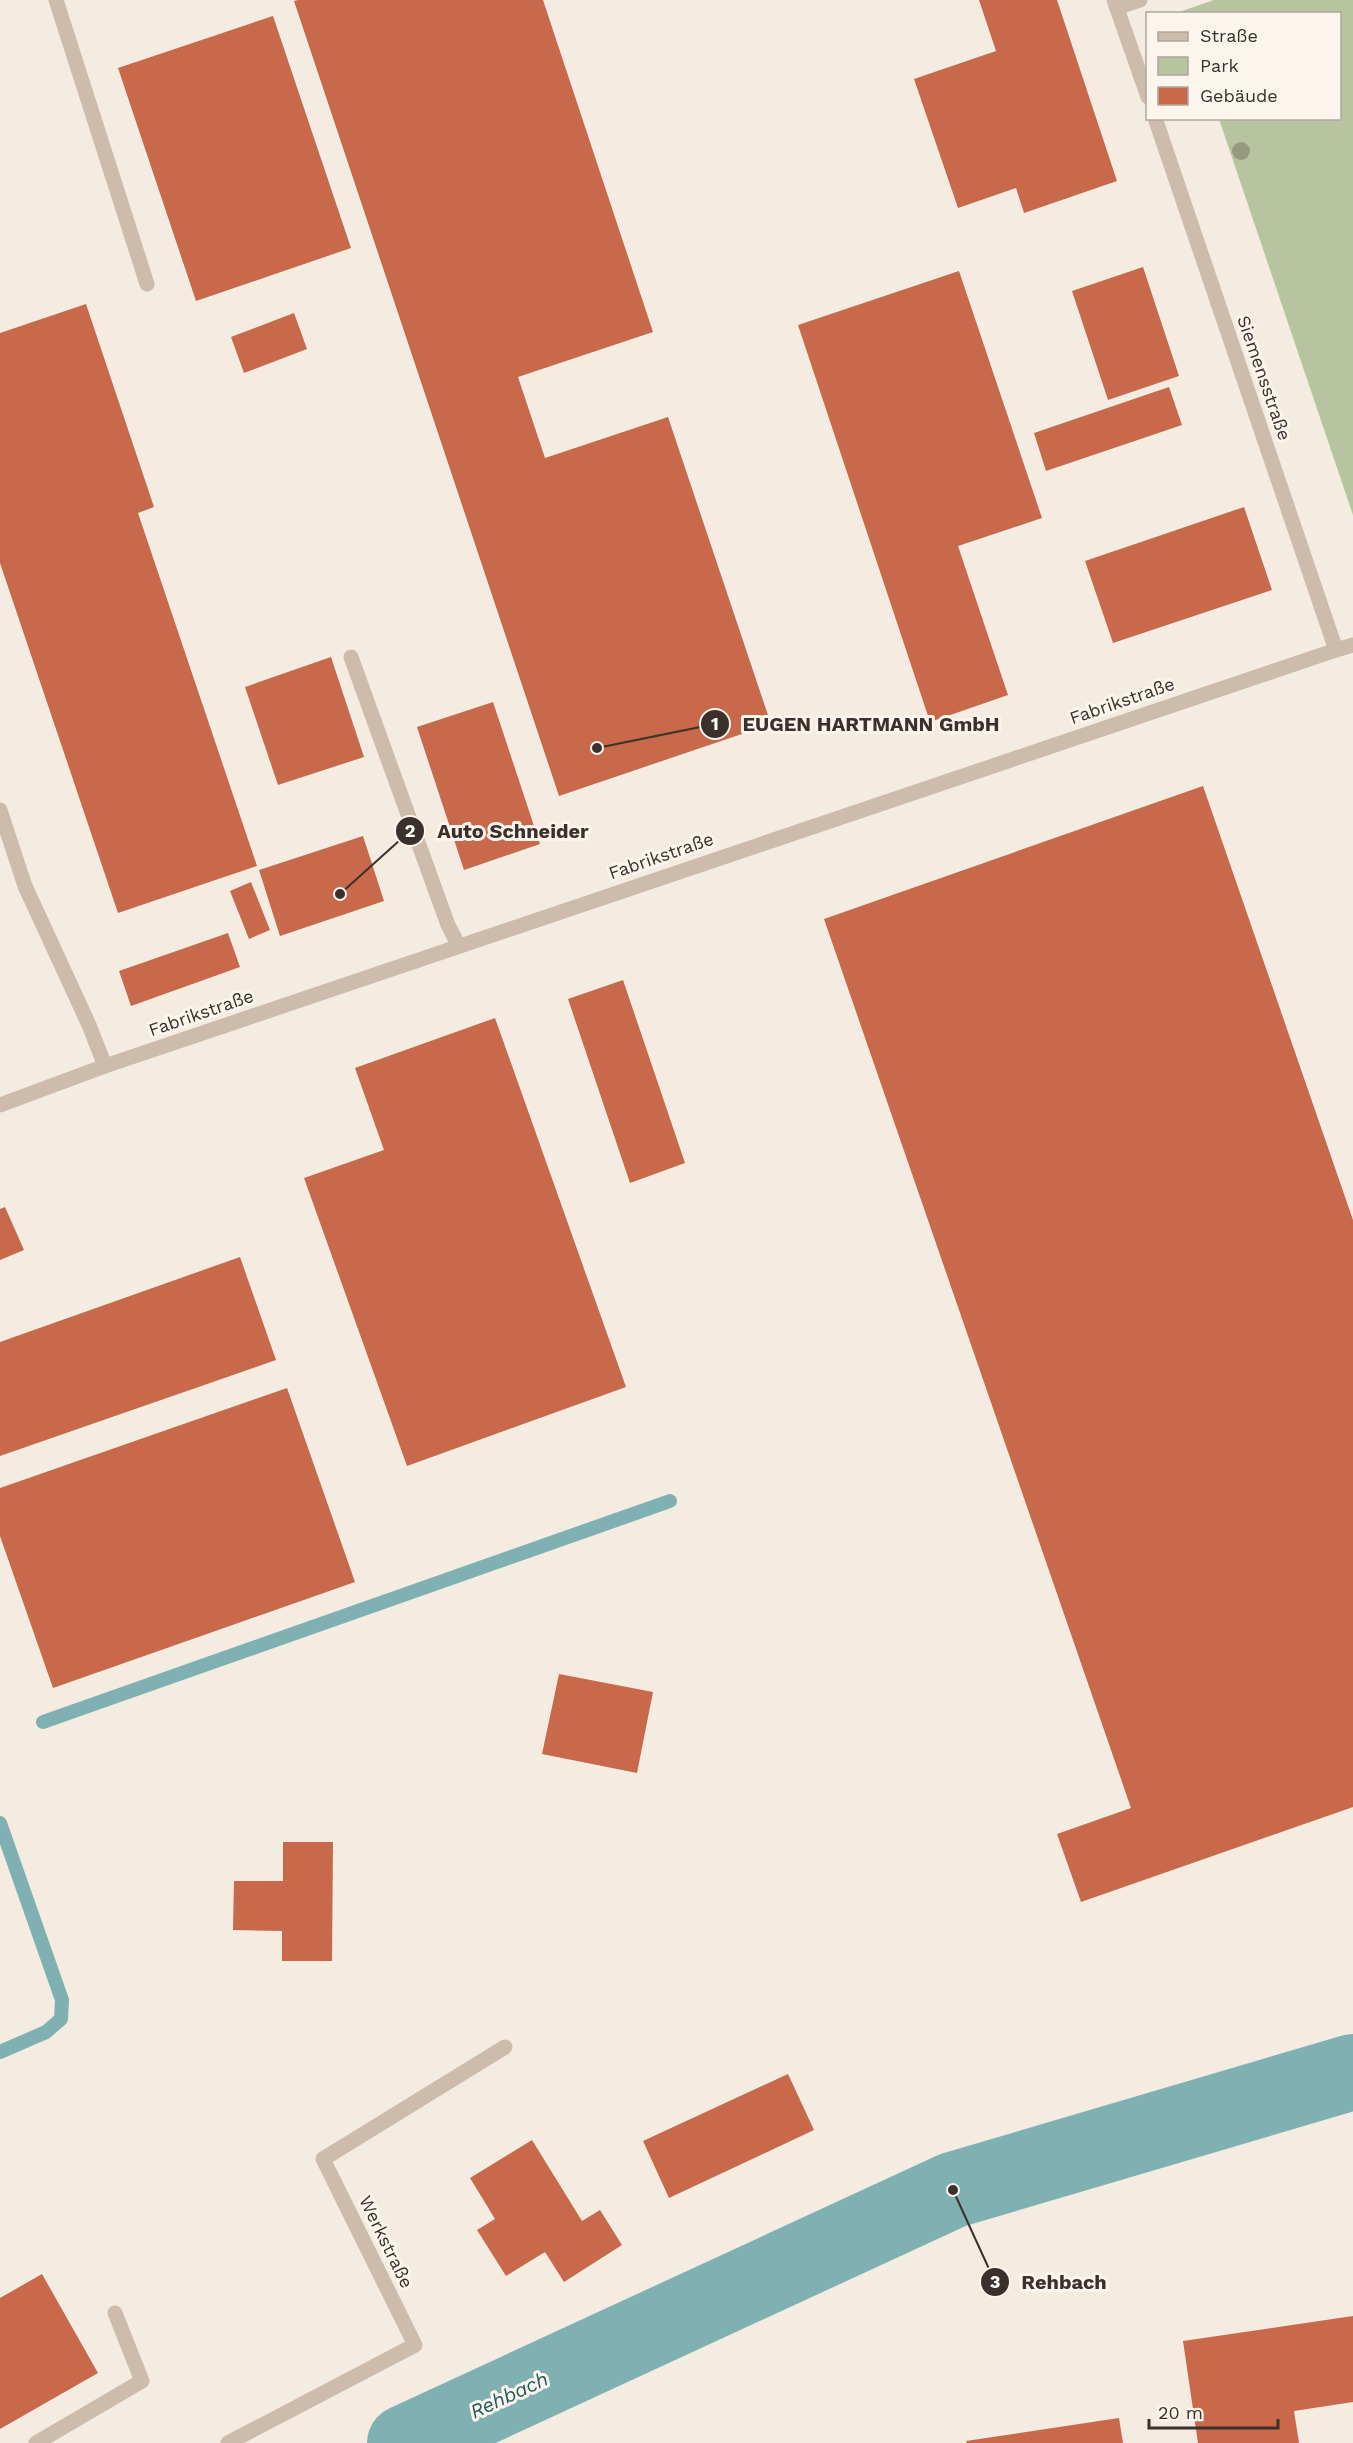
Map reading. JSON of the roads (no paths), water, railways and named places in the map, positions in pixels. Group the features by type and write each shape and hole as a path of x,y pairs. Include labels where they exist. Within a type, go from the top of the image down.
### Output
{"street":[{"path":"56,0 147,284"},
{"path":"1140,0 1116,4 1146,91"},
{"name":"Siemensstraße","path":"1156,120 1336,650"},
{"name":"Fabrikstraße","path":"0,1105 105,1066 1353,645"},
{"path":"351,657 448,925 459,946"},
{"path":"0,810 25,886 89,1025 105,1066"},
{"name":"Werkstraße","path":"228,2443 415,2345 323,2158 505,2047"},
{"path":"36,2443 142,2381 115,2313"}],"waterway":[{"path":"43,1722 670,1501"},
{"path":"0,1823 62,2000 61,2019 46,2032 0,2052"},
{"name":"Rehbach","path":"405,2443 953,2190 1353,2072"}],"place":[{"name":"EUGEN HARTMANN GmbH","path":"597,748"},
{"name":"Auto Schneider","path":"340,894"},
{"name":"Rehbach","path":"953,2190"}]}
